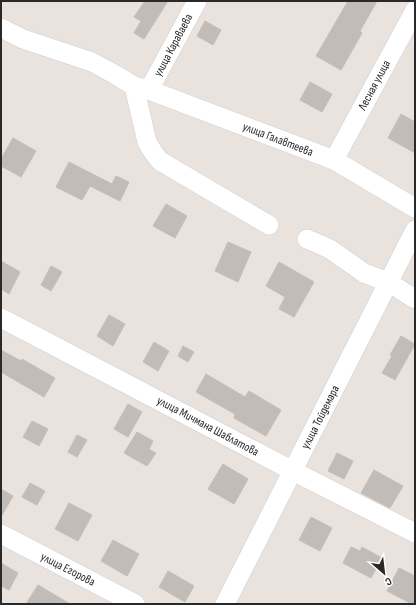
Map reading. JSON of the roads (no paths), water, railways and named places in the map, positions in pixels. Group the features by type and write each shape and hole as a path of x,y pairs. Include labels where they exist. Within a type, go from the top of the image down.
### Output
{"street":[{"name":"улица Караваева","path":"141,88 197,1"},
{"name":"Лесная улица","path":"334,160 415,10"},
{"name":"улица Галавтеева","path":"1,28 23,39 92,62 141,88 334,160 415,208"},
{"path":"141,88 147,142 160,161 269,225"},
{"name":"улица Тойдемара","path":"225,604 415,230"},
{"path":"307,239 330,249 364,273 388,282 415,299"},
{"name":"улица Мичмана Шаблатова","path":"1,318 293,471 415,533"},
{"name":"улица Егорова","path":"1,534 135,604"}]}
